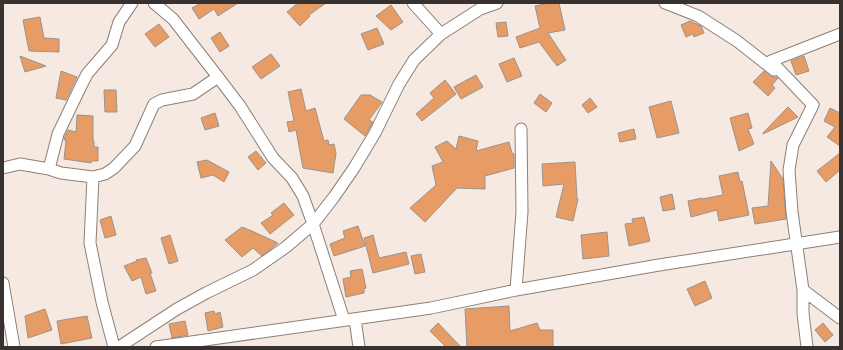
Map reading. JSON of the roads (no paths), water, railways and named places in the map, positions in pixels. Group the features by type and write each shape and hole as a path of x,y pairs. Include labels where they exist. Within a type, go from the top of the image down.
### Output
{"street":[{"path":"49,169 58,134 80,88 87,74 112,45 119,22 132,3"},
{"path":"154,3 173,19 218,77 240,106 274,158 292,178 303,196 359,347"},
{"path":"413,3 441,34"},
{"path":"119,347 183,306 253,270 286,247 313,224 354,168 399,84 414,60 441,34 480,9 497,3"},
{"path":"664,3 698,16 737,41 770,67 813,105"},
{"path":"813,105 771,61 840,34"},
{"path":"3,168 20,164 49,169 61,173 93,177 105,174 114,168 135,146 154,104 162,100 193,94 218,77"},
{"path":"807,347 803,313 803,290 792,212 789,170 793,145 813,105"},
{"path":"516,290 522,212 521,129"},
{"path":"93,177 90,243 102,302 114,347"},
{"path":"156,347 431,308 516,290 658,265 796,245 840,237"},
{"path":"3,283 14,347"},
{"path":"803,290 840,318"}]}
